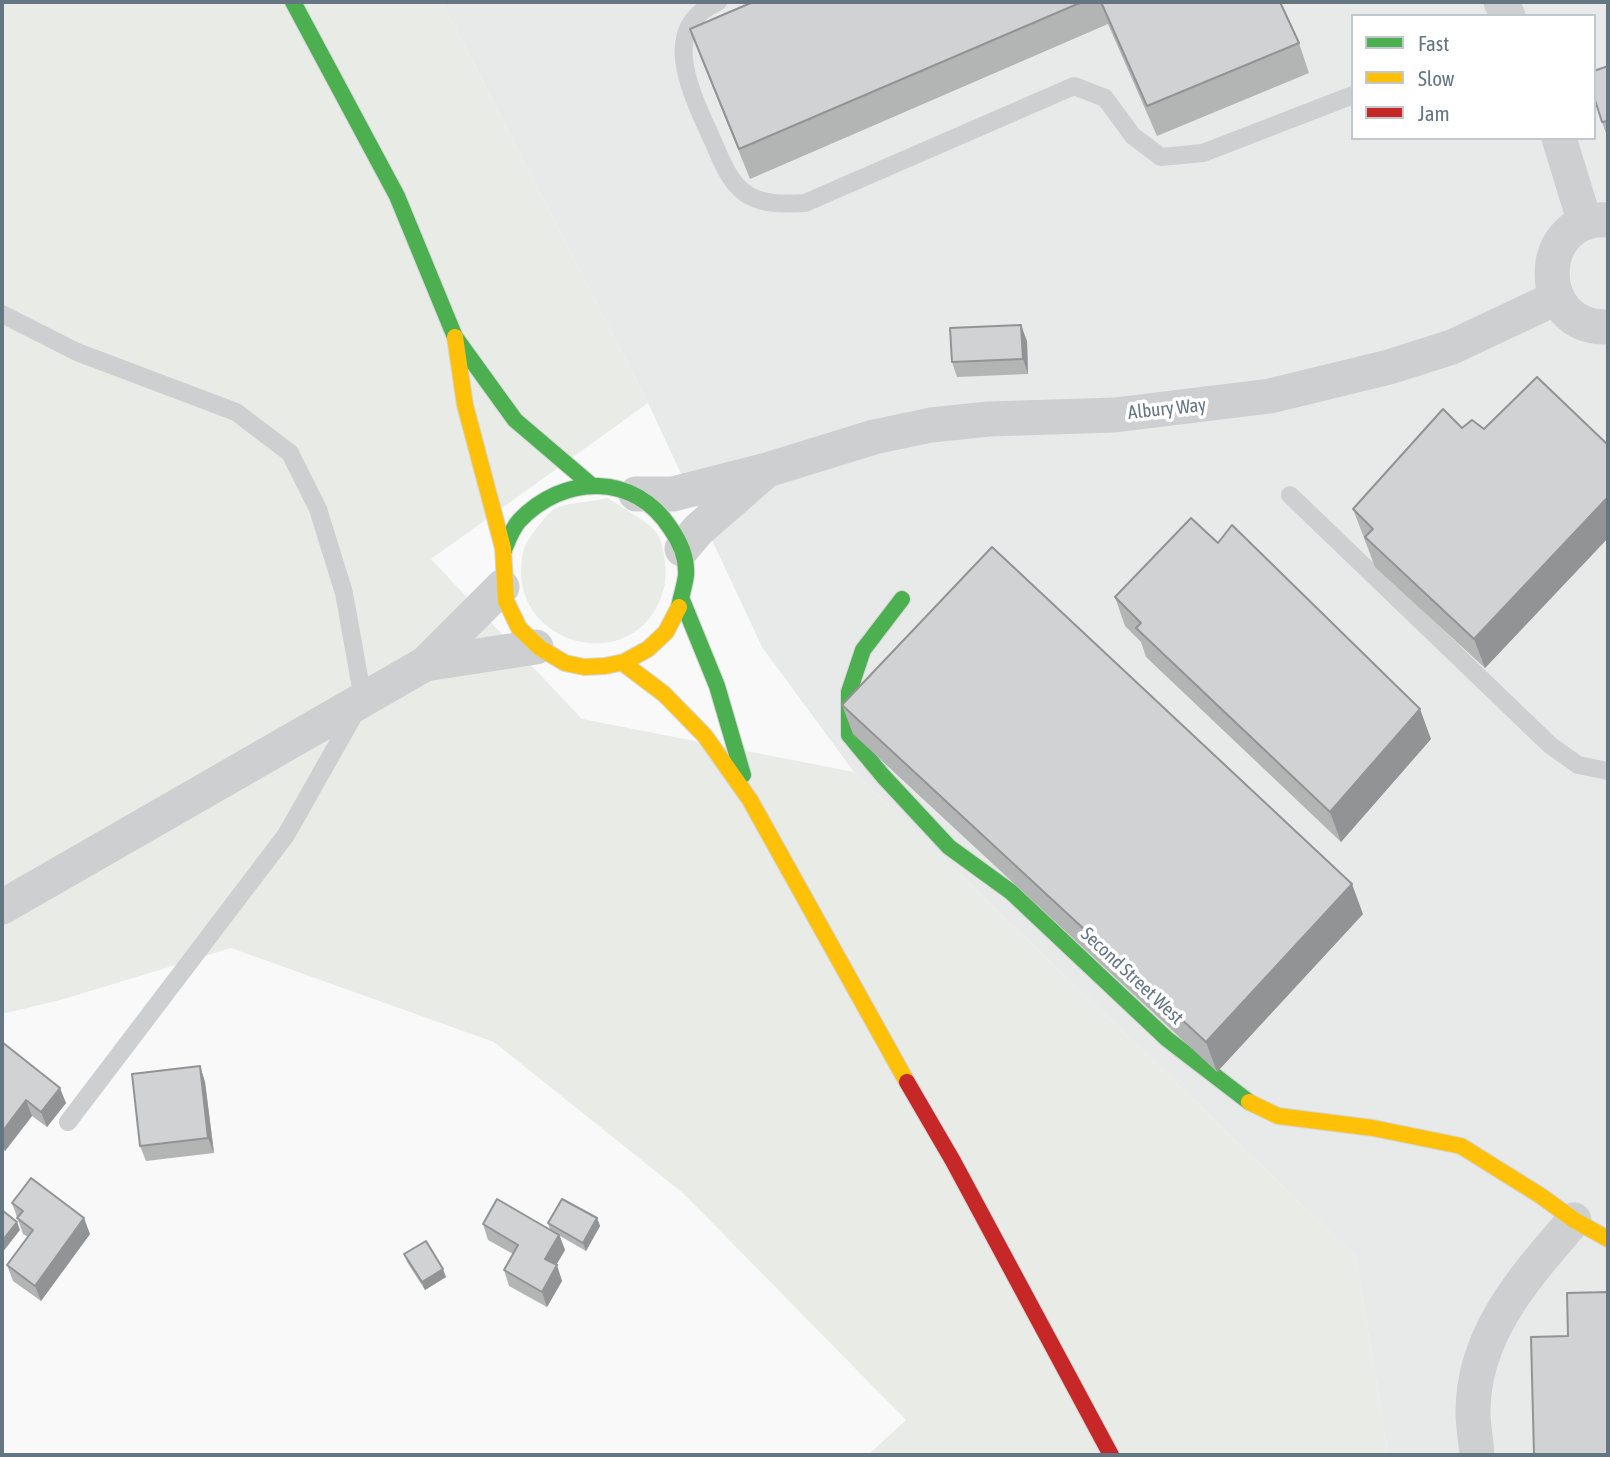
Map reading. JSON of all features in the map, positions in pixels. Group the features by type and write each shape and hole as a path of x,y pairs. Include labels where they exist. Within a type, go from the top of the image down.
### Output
{"main road":[{"path":"293,2 397,196 455,337 514,420 590,484"},
{"path":"455,337 465,403 504,551 502,587 509,610 520,630 536,647 563,662 593,668 623,663 644,653 661,639 674,621 682,600 686,574 682,549 664,517 652,504 636,494 614,486 590,484 560,490 534,506 517,523 504,551"},
{"name":"Second Street West","path":"902,598 863,650 849,692 849,735 949,847 1011,892 1167,1039 1244,1100 1278,1116 1373,1128 1461,1146 1574,1220 1608,1239"},
{"path":"682,600 701,640 730,725 750,800"},
{"path":"623,663 664,694 705,736 750,800 884,1044 953,1161 1111,1455"}],"street":[{"path":"1560,140 1597,222 1569,232 1558,246 1552,263 1551,280 1556,298 1566,312 1580,322 1597,328 1608,327"},
{"name":"Albury Way","path":"636,494 673,494 767,470 874,437 931,425 989,419 1115,415 1270,396 1389,367 1452,347 1556,298"},
{"name":"Albury Way","path":"682,549 698,530 767,470"},
{"path":"2,907 425,664 502,587"},
{"path":"425,664 536,647"},
{"path":"1477,1455 1473,1411 1481,1358 1490,1334 1495,1322 1536,1264 1574,1220"}],"lane":[{"path":"718,2 703,8 689,28 683,54 688,85 727,174 746,194 776,204 805,203 1074,86 1105,98 1133,136 1161,157 1203,153 1351,96"},
{"path":"2,314 77,352 236,412 290,453 318,509 344,593 363,699 286,835 68,1122"},
{"path":"1290,495 1550,745 1578,765 1608,771"}],"shaded area":[{"path":"2,2 442,2 648,403 431,559 582,719 854,772 1356,1257 1388,1455 868,1455 906,1420 684,1194 494,1042 231,948 64,999 2,1014"},
{"path":"442,2 1608,2 1608,1455 1388,1455 1356,1257 854,772 762,647 648,403"},
{"path":"608,498 656,532 664,557 665,583 652,615 631,634 605,643 578,641 552,630 533,610 522,583 524,549 538,527 556,508"}],"building":[{"path":"753,2 1082,2 739,149 690,29"},
{"path":"1101,2 1280,2 1299,43 1147,106"},
{"path":"1608,66 1608,121 1602,122 1596,103 1596,70"},
{"path":"1021,325 1023,359 952,362 950,328"},
{"path":"1537,377 1608,445 1608,497 1474,639 1365,537 1373,529 1353,509 1443,409 1462,428 1472,420 1484,429"},
{"path":"1191,518 1218,543 1232,525 1420,709 1330,812 1136,628 1141,623 1115,597"},
{"path":"992,547 1352,884 1206,1042 842,705"},
{"path":"2,1042 60,1088 41,1112 26,1100 2,1132"},
{"path":"200,1066 208,1138 140,1146 132,1074"},
{"path":"31,1178 84,1218 35,1286 7,1265 33,1230 17,1218 23,1211 12,1203"},
{"path":"497,1199 559,1235 545,1259 557,1265 542,1292 504,1270 518,1245 483,1224"},
{"path":"562,1199 597,1218 583,1243 548,1223"},
{"path":"2,1210 17,1222 2,1241"},
{"path":"426,1241 443,1269 422,1282 404,1254"},
{"path":"1608,1292 1608,1455 1534,1455 1531,1337 1568,1336 1567,1293"}],"traffic: fast":[{"path":"293,2 397,196 455,337 515,420 590,484"},
{"path":"504,550 519,521 556,494 598,486 619,489 638,497 656,510 677,539 686,569 679,607"},
{"path":"902,599 863,650 849,692 849,735 949,847 1011,892 1167,1039 1249,1102"},
{"path":"682,600 717,686 743,775"}],"traffic: slow":[{"path":"455,337 465,405 503,548 506,601 519,628 540,648 565,663 584,667 605,666 624,662 648,649 666,632 679,607"},
{"path":"623,663 664,694 705,736 750,800 907,1082"},
{"path":"1249,1102 1278,1116 1373,1128 1461,1146 1574,1220 1608,1239"}],"traffic: jam":[{"path":"907,1082 953,1161 1111,1455"}]}
